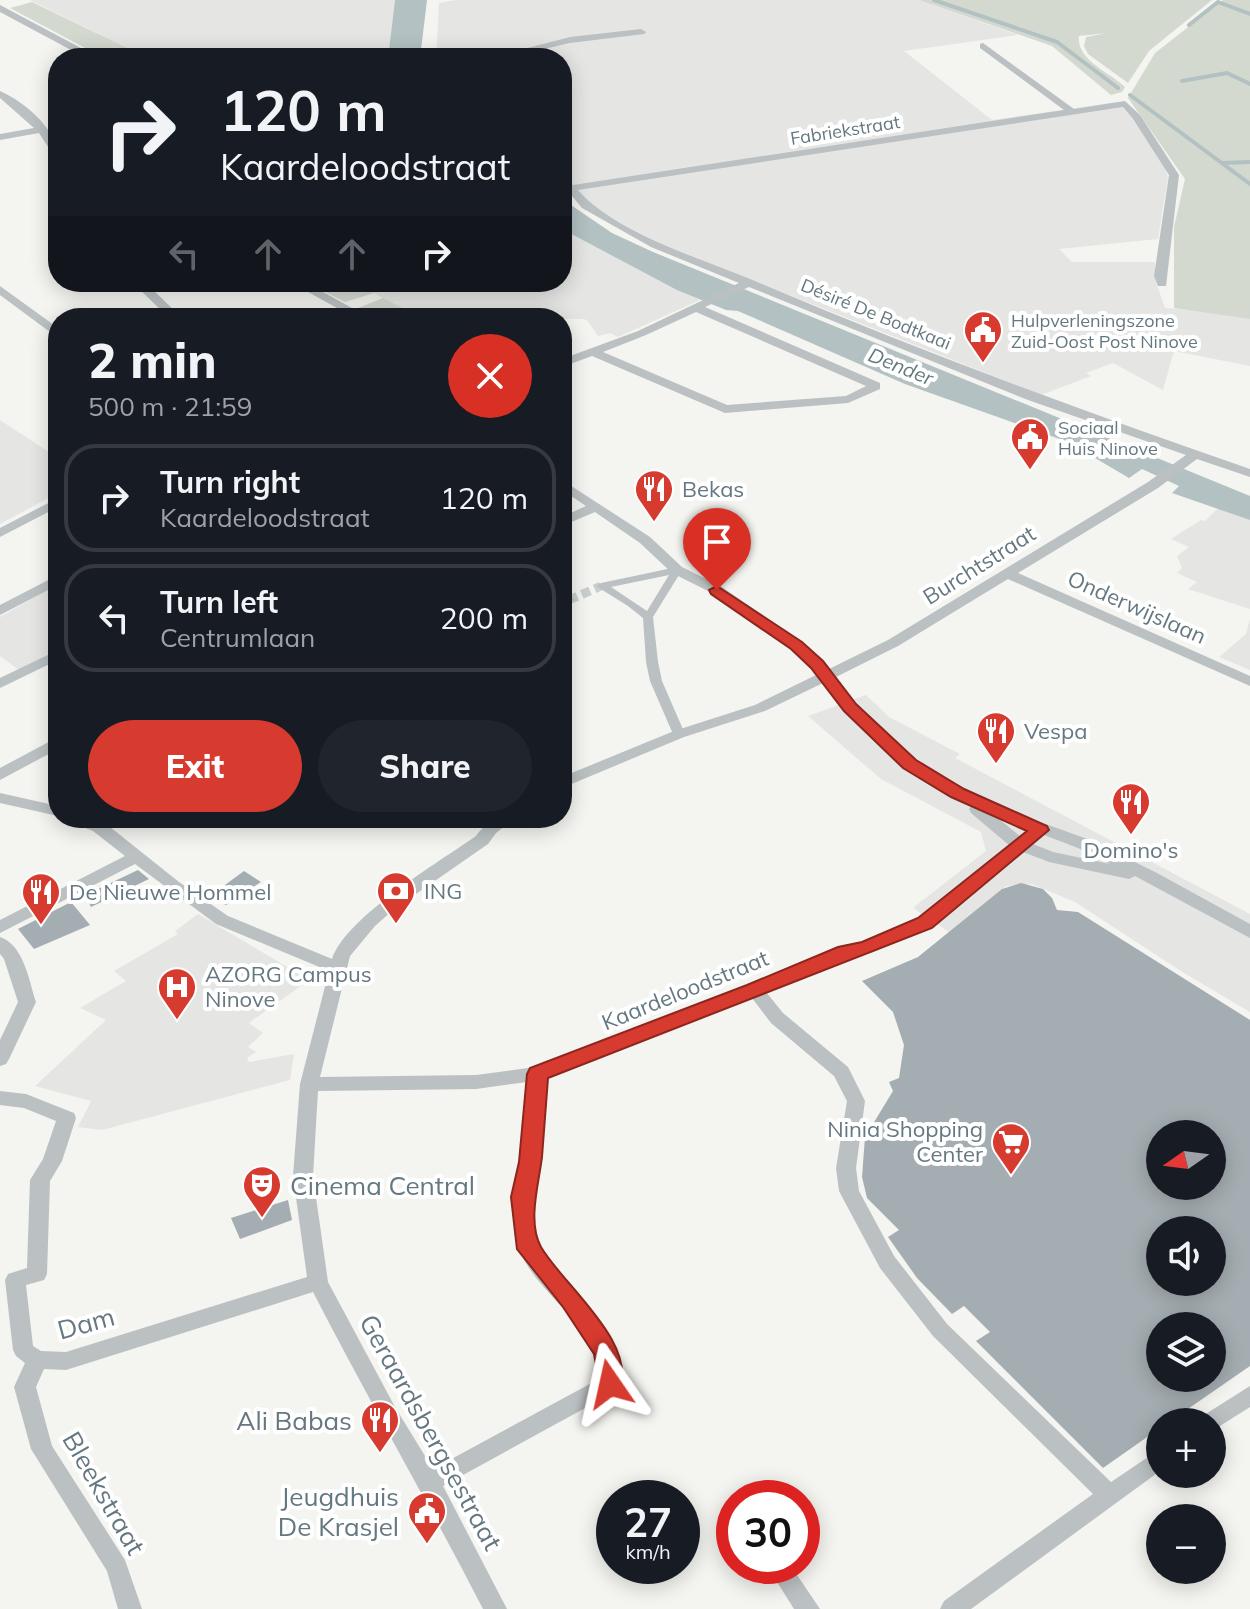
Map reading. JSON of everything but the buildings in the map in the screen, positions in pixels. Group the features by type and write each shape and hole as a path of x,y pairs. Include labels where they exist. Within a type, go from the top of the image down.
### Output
{"street":[{"path":"0,8 74,48"},
{"path":"536,48 570,40 641,32"},
{"path":"983,46 1072,112"},
{"path":"0,94 28,113 48,137"},
{"name":"Fabriekstraat","path":"572,188 1125,104 1137,117 1174,175 1160,276 1162,284"},
{"path":"0,137 43,129"},
{"name":"Désiré De Bodtkaai","path":"572,189 586,206 618,226 747,284 1187,461 1250,473"},
{"path":"572,359 747,284"},
{"path":"0,289 48,326"},
{"path":"149,292 165,308"},
{"path":"315,292 345,308"},
{"path":"593,352 725,409 848,399 876,386 697,308"},
{"name":"Burchtstraat","path":"572,779 679,734 760,708 893,643 1153,485 1187,461"},
{"path":"572,491 645,540 677,570 717,590 797,645 886,745 929,777 1040,830 1084,844 1250,932"},
{"path":"0,533 48,507"},
{"path":"572,518 596,507"},
{"path":"648,617 677,570"},
{"path":"677,570 601,586 648,617 653,637 651,660 657,686 679,734"},
{"name":"Onderwijslaan","path":"1007,573 1250,682"},
{"path":"0,611 48,585"},
{"path":"0,684 48,659"},
{"path":"0,775 48,748"},
{"path":"958,793 1020,845 1049,857 1151,877"},
{"path":"0,798 48,809"},
{"path":"100,828 173,886 222,920 338,968"},
{"name":"Geraardsbergsestraat","path":"492,828 482,840 369,922 342,954 309,1084 303,1176 318,1282 387,1414 429,1482 495,1609"},
{"name":"Kaardeloodstraat","path":"309,1084 476,1082 537,1074 755,990 845,951 865,949 925,923 1040,830"},
{"path":"0,927 138,856"},
{"path":"0,943 12,957 27,1002 0,1059"},
{"path":"755,990 777,1018 837,1068 856,1101 846,1168 849,1191 887,1262 940,1330 1109,1495"},
{"path":"429,1482 610,1384 611,1370 605,1351 571,1300 529,1249 522,1197 530,1162 537,1074"},
{"name":"Dam","path":"0,1098 26,1101 67,1118 52,1161 40,1180 37,1274 15,1280 23,1350 37,1360 66,1361 318,1282"},
{"name":"Bleekstraat","path":"37,1360 25,1387 42,1449 117,1567 130,1609"},
{"path":"1226,1412 1250,1395"},
{"path":"952,1609 1146,1469"},
{"path":"791,1584 808,1609"}],"shaded area":[{"path":"30,0 395,0 389,48 128,48"},
{"path":"456,0 919,0 1018,35 904,51 992,120 1117,102 1129,114 1164,165 1168,177 1158,239 1059,249 1072,262 1155,262 1155,279 1165,308 1250,319 1250,366 1174,351 1163,390 1113,363 1086,373 1091,376 1041,395 661,244 605,215 572,193 572,48 437,48 439,3"},
{"path":"919,0 1212,0 1149,51 1128,83 1088,54 1084,46 1086,37 1107,33 1079,36 1079,44 1088,59 1125,87 1122,92 1111,95 1052,46"},
{"path":"1223,0 1250,0 1250,319 1174,308 1174,227 1185,179 1128,98 1155,53"},
{"path":"32,2 128,48 85,48 10,8"},
{"path":"572,234 700,300 618,337 610,333 598,336 587,320 572,319 572,308 402,308 372,292 572,292"},
{"path":"326,292 374,293 345,302"},
{"path":"383,298 402,308 358,308"},
{"path":"0,420 48,451 48,498 0,524"},
{"path":"1218,508 1250,520 1250,609 1188,589 1197,582 1177,573 1182,568 1177,556 1189,547 1171,539 1201,520 1205,521"},
{"path":"48,590 48,655 19,670 0,656 0,617"},
{"path":"1250,619 1250,670 1219,657 1246,634"},
{"path":"866,695 889,717 960,754 955,758 1250,914 1250,1012 1075,902 1032,884 1006,886 949,932 916,910 914,907 986,851 981,832 881,779 808,716"},
{"name":"AZORG Campus Ninove","path":"198,914 309,980 249,1023 263,1033 248,1047 256,1052 247,1058 249,1062 294,1054 290,1080 102,1130 78,1127 91,1101 35,1086 106,1020 80,1008 126,981 114,971 178,934 175,931"}],"water":[{"path":"395,0 427,0 421,48 389,48"},
{"name":"Dender","path":"572,206 612,233 653,252 1250,496 1250,520 1172,493 1179,486 1142,469 1129,478 1068,442 905,384 738,311 726,310 677,290 572,234"}],"waterway":[{"path":"934,0 1057,42 1118,88"},
{"path":"1189,25 1218,2 1250,14"},
{"path":"1182,81 1227,73 1250,84"},
{"path":"1130,95 1250,184"},
{"path":"1222,163 1250,162"}],"tunnel":[{"path":"572,599 601,586"}],"place":[{"name":"Hulpverleningszone Zuid-Oost Post Ninove","path":"983,364"},
{"name":"Sociaal Huis Ninove","path":"1030,471"},
{"name":"Bekas","path":"654,523"},
{"name":"Vespa","path":"996,765"},
{"name":"Domino's","path":"1131,836"},
{"name":"ING","path":"396,925"},
{"name":"De Nieuwe Hommel","path":"41,926"},
{"name":"AZORG Campus Ninove","path":"177,1021"},
{"name":"Ninia Shopping Center","path":"1011,1176"},
{"name":"Cinema Central","path":"262,1219"},
{"name":"Ali Babas","path":"380,1454"},
{"name":"Jeugdhuis De Krasjel","path":"427,1545"}],"route":[{"path":"610,1384 611,1370 605,1351 571,1300 529,1249 522,1197 530,1162 537,1074 755,990 845,951 865,949 925,923 1040,830 958,793 909,764 850,708 817,665 797,645 717,590"}]}
